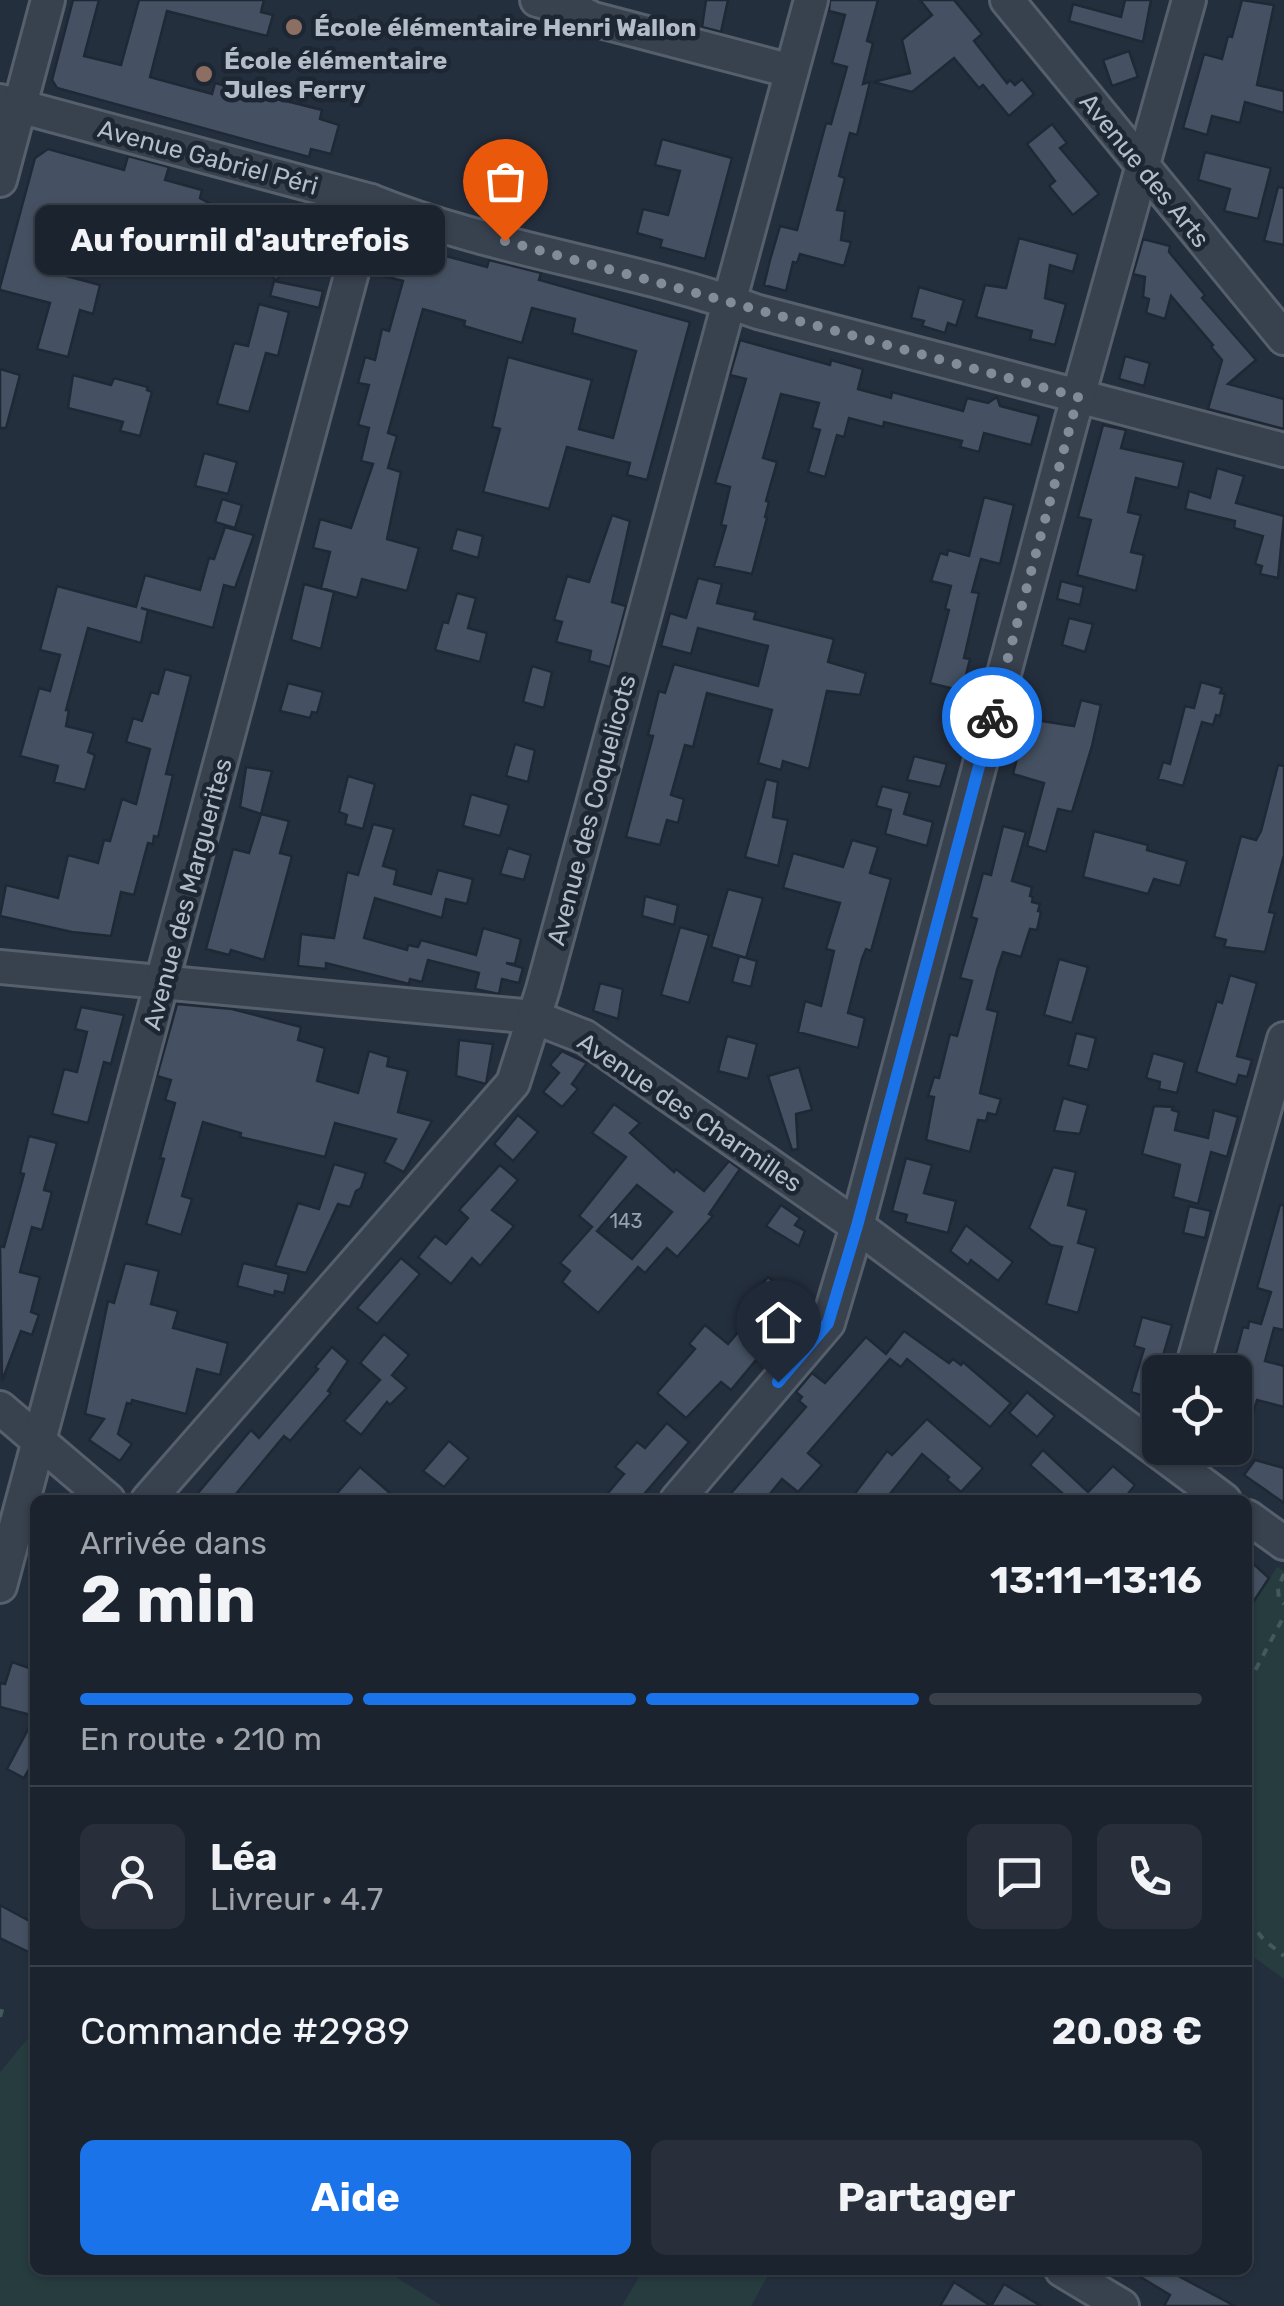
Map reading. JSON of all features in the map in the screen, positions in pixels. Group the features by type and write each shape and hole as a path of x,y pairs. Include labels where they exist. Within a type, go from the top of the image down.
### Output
{"street":[{"path":"0,180 10,104 48,0"},
{"path":"537,0 791,71"},
{"name":"Avenue des Coquelicots","path":"152,1495 514,1082 811,0"},
{"name":"Avenue des Arts","path":"1007,0 1284,338"},
{"path":"682,1495 828,1323 1189,0"},
{"name":"Avenue Gabriel Péri","path":"10,104 372,201 758,312 1284,450"},
{"name":"Avenue des Marguerites","path":"0,1586 372,201"},
{"name":"Avenue des Charmilles","path":"0,967 534,1016 585,1037 857,1226 1174,1471 1215,1495"},
{"path":"1196,1355 1284,1039"},
{"path":"0,1408 102,1495"},
{"path":"1252,1519 1284,1542"},
{"path":"1070,2275 1122,2306"}],"path":[{"path":"1284,1574 1278,1588 1279,1600 1284,1604"},
{"path":"1252,1676 1284,1616"},
{"path":"1252,1925 1284,1956"},
{"path":"0,2017 4,2003"}],"green space":[{"path":"1277,1567 1284,1571 1284,1979 1252,1956 1252,1604"},
{"path":"30,2036 30,2275 393,2275 442,2306 0,2306 0,2072"},
{"path":"640,2275 768,2275 751,2306 622,2306"}],"building":[{"path":"73,0 99,0 84,56 121,65 139,0 264,0 261,12 273,15 267,36 167,11 150,77 212,94 215,83 322,110 320,119 339,125 331,154 311,149 309,157 57,88 52,80"},
{"path":"706,0 728,0 721,32 702,27"},
{"path":"830,0 878,0 867,41 873,43 863,84 870,82 857,135 850,133 839,176 845,178 837,210 845,211 841,240 851,242 844,266 800,254 797,263 793,262 786,291 764,285 770,260 780,226 797,230 826,123 831,124 847,67 832,63 845,15 829,11"},
{"path":"920,0 954,0 982,34 974,41 1007,83 1010,80 1015,85 1022,79 1034,94 1009,116 954,58 912,92 873,82 910,73 902,40 932,15"},
{"path":"1125,0 1151,0 1143,42 1069,21 1073,4 1121,17"},
{"path":"1242,0 1274,5 1257,85 1284,91 1284,113 1245,102 1240,123 1212,116 1207,135 1183,128 1204,54 1222,59"},
{"path":"1129,51 1138,77 1112,86 1103,60"},
{"path":"1052,124 1067,143 1060,148 1099,194 1073,215 1049,186 1055,181 1027,144"},
{"path":"662,139 732,158 705,259 660,247 662,240 637,233 643,209 668,215 680,171 655,165"},
{"path":"48,149 124,170 128,156 169,167 165,180 202,190 200,198 211,204 250,214 243,241 192,229 189,239 79,209 63,275 100,285 93,314 80,310 68,357 37,349 50,303 0,287 35,158"},
{"path":"1205,152 1271,168 1258,219 1224,211 1230,189 1198,180"},
{"path":"1278,187 1284,188 1284,245 1264,241"},
{"path":"1019,238 1078,254 1073,272 1050,265 1045,298 1066,304 1055,345 1030,339 1032,331 976,317 985,285 1006,288"},
{"path":"1143,239 1170,246 1169,252 1205,295 1202,298 1256,360 1228,384 1284,399 1284,429 1208,409 1222,360 1171,296 1165,319 1146,313 1149,299 1143,297 1145,277 1133,274"},
{"path":"282,241 298,266 275,280 259,255"},
{"path":"393,242 487,267 489,260 541,273 539,280 690,322 647,480 627,475 630,463 567,447 549,509 483,492 500,429 492,427 508,357 592,380 579,429 613,438 636,351 572,333 575,319 532,308 522,343 423,309 388,433 397,436 388,468 401,472 387,539 419,548 407,591 362,579 357,598 321,588 330,552 313,548 320,519 351,528 373,464 361,461 369,428 358,425 369,385 358,383 365,357 375,360 382,329 389,331 403,281 384,276"},
{"path":"274,281 323,291 319,308 270,296"},
{"path":"919,287 964,300 956,326 948,323 945,333 911,318"},
{"path":"259,304 289,312 278,356 266,353 249,412 217,404 234,343 248,346"},
{"path":"740,340 830,365 831,360 863,369 858,389 891,398 892,392 963,411 967,398 988,403 997,397 1000,406 1039,416 1031,445 984,433 979,452 960,447 962,441 884,422 883,427 849,418 844,437 837,435 825,477 808,472 820,430 812,428 819,403 781,394 763,458 777,462 752,574 714,566 726,526 721,525 730,487 715,483 746,379 730,375"},
{"path":"1125,356 1150,363 1144,386 1119,379"},
{"path":"0,369 20,375 6,428 0,428"},
{"path":"73,375 111,385 114,378 148,387 152,392 140,436 120,431 123,422 68,408"},
{"path":"1103,425 1126,430 1121,448 1184,462 1178,488 1136,478 1128,512 1141,515 1131,552 1144,555 1136,591 1077,575 1091,520 1078,517"},
{"path":"204,453 237,462 228,494 195,486"},
{"path":"1217,468 1244,476 1236,503 1284,516 1278,578 1260,574 1262,566 1255,564 1263,536 1234,528 1235,521 1185,509 1189,491 1210,498"},
{"path":"984,497 1014,505 1000,564 981,559 972,592 979,593 964,658 970,659 962,691 930,683 949,610 945,609 951,586 931,581 940,553 947,555 948,550 969,556"},
{"path":"222,499 242,505 235,528 215,522"},
{"path":"612,515 630,521 612,602 626,606 610,667 589,661 591,651 556,642 562,622 554,620 567,576 589,582"},
{"path":"225,527 254,535 235,588 224,585 213,628 141,608 148,610 141,643 88,628 66,710 66,726 94,733 88,752 95,755 85,790 54,782 58,766 20,756 39,688 50,691 60,655 40,650 57,586 136,607 145,575 200,590 209,558 214,559"},
{"path":"457,529 483,536 478,558 451,550"},
{"path":"698,578 722,584 717,603 756,612 754,619 834,639 828,662 866,673 860,695 827,691 809,769 783,761 781,770 758,763 772,710 707,693 693,747 685,745 671,795 684,799 678,823 667,820 660,845 626,837 653,736 648,735 659,691 665,693 674,664 758,686 768,646 698,628 691,654 661,646 670,613 686,618"},
{"path":"1061,581 1084,587 1080,605 1057,599"},
{"path":"304,584 334,592 321,649 291,640"},
{"path":"457,593 476,598 468,628 487,633 480,662 435,650"},
{"path":"1069,618 1093,624 1085,652 1062,645"},
{"path":"532,666 552,672 544,708 523,702"},
{"path":"165,669 191,676 166,774 173,775 158,837 154,836 153,844 148,843 134,895 121,892 111,936 0,916 6,885 58,898 68,855 98,863 104,840 110,841 122,799 136,804 150,749 126,742 133,718 142,721 151,692 158,694"},
{"path":"1201,682 1222,688 1220,693 1225,694 1220,716 1216,715 1213,725 1202,722 1183,786 1158,779 1163,762 1170,764 1185,706 1194,708"},
{"path":"288,683 323,692 317,713 312,712 310,718 280,711"},
{"path":"1081,700 1101,705 1092,746 1072,812 1058,809 1046,852 1027,846 1044,783 1013,774 1029,719 1074,726"},
{"path":"515,744 535,750 528,782 506,776"},
{"path":"914,756 947,764 940,787 907,780"},
{"path":"1278,765 1284,766 1284,855 1269,912 1275,913 1265,952 1224,947 1226,940 1214,937 1241,836 1256,840 1261,831"},
{"path":"246,767 272,771 261,814 240,807"},
{"path":"348,776 375,784 363,829 345,824 347,815 339,812"},
{"path":"766,779 778,782 773,817 788,820 778,866 745,857"},
{"path":"882,786 910,793 904,814 933,822 927,846 885,834 891,810 876,806"},
{"path":"471,794 509,805 500,836 463,826"},
{"path":"261,814 289,821 280,853 292,856 264,960 231,950 229,955 206,949 233,849 249,853"},
{"path":"373,824 394,829 383,866 397,870 394,884 431,894 438,870 473,879 467,904 446,899 442,918 375,898 364,938 407,950 408,945 418,947 421,940 476,955 483,928 521,939 515,964 506,963 523,968 519,983 502,979 499,994 475,989 479,973 428,960 422,982 410,979 409,984 326,963 326,969 298,966 301,934 334,938 347,872 358,875"},
{"path":"1003,826 1026,832 1012,881 1032,887 1032,902 1040,904 1041,912 1037,930 1030,929 1021,957 1003,952 997,970 987,1009 998,1012 980,1093 1001,1099 996,1115 988,1113 986,1121 978,1120 970,1152 926,1140 934,1097 928,1096 934,1077 939,1078 950,1034 957,1036 972,981 960,978 977,919 971,917 983,873 991,875"},
{"path":"1094,831 1148,845 1147,850 1187,861 1180,886 1154,879 1148,894 1083,877"},
{"path":"852,840 878,847 870,873 891,879 871,951 866,949 862,959 848,1013 865,1018 858,1048 798,1032 805,1001 821,1006 834,951 826,949 840,903 783,888 793,853 843,867"},
{"path":"508,848 531,855 524,880 500,874"},
{"path":"728,889 763,898 746,958 711,947"},
{"path":"645,896 678,905 674,925 642,916"},
{"path":"680,927 709,935 689,1003 661,995"},
{"path":"739,956 757,961 751,987 732,982"},
{"path":"1059,959 1088,967 1072,1023 1044,1015"},
{"path":"1230,975 1257,983 1237,1056 1252,1060 1247,1077 1239,1075 1236,1085 1196,1072 1217,1001 1222,1003"},
{"path":"600,983 623,989 618,1019 593,1011"},
{"path":"177,1004 232,1009 301,1027 298,1040 325,1048 317,1081 358,1093 369,1051 389,1057 387,1066 408,1071 398,1112 432,1121 404,1172 384,1162 396,1139 335,1123 325,1157 240,1137 241,1133 203,1122 182,1196 192,1199 181,1235 146,1224 175,1103 165,1100 171,1080 157,1076"},
{"path":"81,1007 124,1015 111,1064 104,1062 88,1123 52,1114 64,1069 77,1072 87,1032 75,1029"},
{"path":"1076,1033 1096,1038 1088,1070 1068,1065"},
{"path":"727,1036 757,1044 748,1079 718,1071"},
{"path":"459,1040 493,1044 486,1084 456,1076"},
{"path":"562,1051 587,1063 572,1084 578,1089 562,1107 543,1092 559,1073 550,1065"},
{"path":"1153,1053 1185,1062 1177,1093 1159,1089 1160,1082 1146,1078"},
{"path":"799,1067 812,1110 796,1114 798,1149 792,1150 768,1076"},
{"path":"1063,1098 1088,1105 1080,1134 1054,1131"},
{"path":"614,1104 640,1123 630,1133 674,1172 676,1169 704,1191 729,1161 740,1169 709,1214 713,1216 677,1257 667,1248 645,1273 638,1267 598,1313 562,1282 570,1271 560,1263 592,1227 579,1216 626,1157 592,1133","holes":["637,1185 672,1212 632,1259 597,1231"]},
{"path":"1154,1106 1173,1107 1179,1112 1175,1130 1208,1138 1214,1110 1238,1117 1227,1157 1211,1152 1198,1204 1173,1197 1180,1165 1142,1154"},
{"path":"518,1115 538,1132 513,1161 494,1144"},
{"path":"29,1136 57,1143 44,1190 52,1192 42,1230 32,1227 20,1272 40,1277 31,1312 39,1315 32,1335 21,1331 2,1381 0,1246 4,1247 24,1174 20,1173"},
{"path":"906,1158 932,1165 924,1193 956,1201 948,1233 905,1222 907,1215 892,1211"},
{"path":"334,1164 366,1173 361,1188 350,1207 338,1204 306,1273 275,1266 298,1203 319,1209"},
{"path":"500,1165 518,1180 492,1210 514,1226 480,1266 472,1258 451,1284 418,1257 435,1236 446,1244 468,1218 459,1210"},
{"path":"1053,1167 1076,1172 1068,1205 1087,1210 1078,1243 1096,1248 1078,1313 1046,1304 1062,1247 1051,1245 1029,1228"},
{"path":"781,1205 800,1218 795,1225 805,1231 799,1246 766,1226"},
{"path":"1280,1205 1284,1205 1284,1330 1274,1328 1265,1361 1284,1366 1284,1407 1257,1400 1252,1417 1252,1355 1236,1355 1243,1327 1248,1328 1249,1321 1261,1324 1271,1292 1257,1288"},
{"path":"1189,1206 1211,1211 1205,1238 1183,1233"},
{"path":"966,1225 1013,1262 998,1281 971,1260 968,1265 950,1251"},
{"path":"401,1258 420,1274 377,1324 357,1308"},
{"path":"125,1263 159,1271 151,1304 178,1311 173,1328 228,1343 220,1375 197,1369 186,1414 132,1400 127,1403 118,1434 132,1444 120,1461 89,1440 104,1419 85,1414 108,1301 114,1303"},
{"path":"243,1263 289,1274 284,1293 275,1291 274,1296 237,1286"},
{"path":"768,1277 792,1296 757,1336 765,1343 758,1351 761,1354 731,1390 721,1382 686,1418 657,1393 695,1349 689,1344 705,1325 728,1344 754,1313 745,1304"},
{"path":"1142,1317 1172,1325 1163,1355 1142,1355 1144,1349 1134,1346"},
{"path":"904,1331 949,1363 953,1359 961,1365 963,1362 1011,1403 990,1427 907,1359 901,1367 890,1359 808,1453 822,1465 798,1492 782,1479 769,1495 729,1495 806,1407 796,1392 812,1373 825,1383 866,1337 886,1354"},
{"path":"384,1334 409,1355 392,1375 407,1388 390,1405 387,1402 361,1435 344,1421 380,1380 360,1363"},
{"path":"332,1347 348,1361 328,1391 331,1393 290,1441 284,1436 235,1495 196,1495 251,1430 259,1438 318,1369 315,1367"},
{"path":"1142,1356 1142,1395 1131,1392"},
{"path":"1027,1392 1055,1416 1037,1437 1009,1413"},
{"path":"927,1419 983,1468 961,1492 922,1454 889,1495 854,1495 887,1451 892,1455"},
{"path":"667,1423 689,1442 643,1495 606,1495 624,1474 615,1467 637,1442 645,1448"},
{"path":"449,1441 469,1458 444,1487 423,1471"},
{"path":"1043,1450 1088,1492 1113,1466 1135,1485 1127,1495 1064,1495 1030,1465"},
{"path":"1255,1460 1284,1468 1284,1503 1244,1475"},
{"path":"360,1467 392,1495 335,1495"},
{"path":"1252,1563 1269,1578 1252,1604"},
{"path":"12,1662 30,1668 30,1715 0,1707 0,1683 5,1684"},
{"path":"30,1725 30,1767 24,1778 7,1769"},
{"path":"0,1905 30,1921 30,1953 0,1938"},
{"path":"1137,2275 1176,2275 1235,2306 1164,2306 1170,2295"},
{"path":"954,2282 991,2306 940,2306"},
{"path":"1004,2284 1041,2306 991,2306"}],"way so far":[{"path":"505,241 1078,397 992,717"}],"place":[{"name":"École élémentaire Henri Wallon","path":"294,27"},
{"name":"École élémentaire Jules Ferry","path":"204,74"},
{"name":"Au fournil d'autrefois","path":"505,241"}],"route":[{"path":"778,1382 828,1323 992,717"}]}
